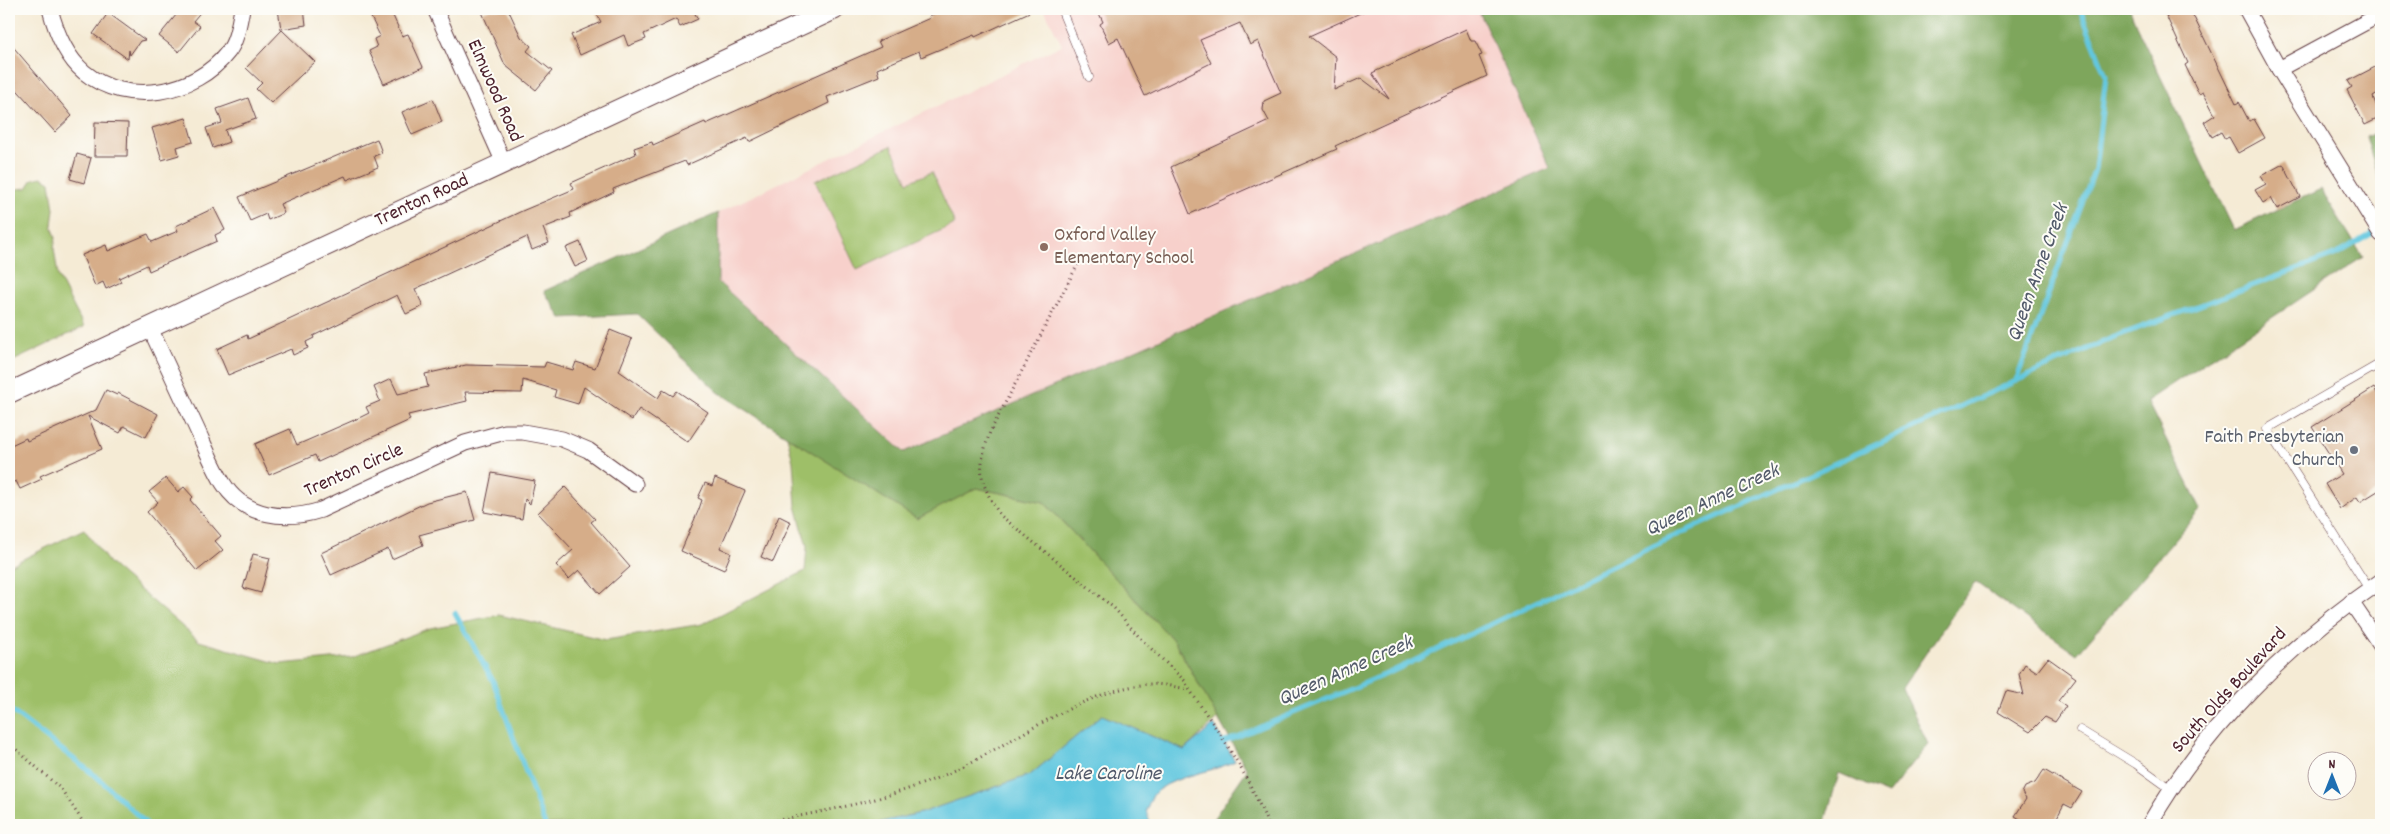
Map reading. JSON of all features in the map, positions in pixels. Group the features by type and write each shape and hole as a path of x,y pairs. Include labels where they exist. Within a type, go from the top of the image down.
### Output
{"main road":[{"name":"Trenton Road","path":"9,394 835,9"}],"street":[{"path":"50,9 54,26 62,44 71,59 84,72 112,88 153,92 180,88 211,69 228,52 235,38 242,9"},
{"name":"Elmwood Road","path":"435,9 504,163"},
{"path":"2246,9 2279,69 2381,234"},
{"path":"2279,69 2381,14"},
{"name":"Trenton Circle","path":"150,328 222,482 243,503 264,514 279,517 302,516 321,510 465,443 505,432 523,432 562,438 588,450 635,484"},
{"name":"South Olds Boulevard","path":"2155,823 2172,790 2221,724 2276,664 2351,602 2375,585"},
{"path":"2351,602 2381,646"}],"lane":[{"path":"1061,9 1089,77"},
{"path":"2375,585 2266,429 2381,363"},
{"path":"2080,730 2136,764 2172,790"}],"path":[{"path":"1080,260 990,432 982,456 981,475 987,494 1000,515 1114,608 1141,639 1185,681 1215,724 1252,787 1268,825"},
{"path":"752,825 863,802 918,786 960,768 1074,708 1119,690 1153,684 1189,688"},
{"path":"9,744 61,789 86,825"}],"shaded area":[{"name":"Oxford Valley Elementary School","path":"1044,9 1478,9 1550,168 904,452 718,282 718,213 1062,45"}],"green space":[{"path":"1478,9 2130,9 2140,34 2234,230 2321,189 2363,257 2147,401 2201,509 2077,654 1975,582 1902,688 1928,744 1888,794 1839,773 1824,825 1209,825 1247,770 1175,642 1044,502 977,488 917,519 718,392 637,314 561,318 544,291 718,213 718,282 904,452 1550,168"},
{"path":"2381,130 2381,186 2366,137"},
{"path":"891,146 908,182 932,172 955,224 857,270 815,181"},
{"path":"42,177 50,182 54,209 52,225 56,238 54,248 58,276 84,327 9,363 9,190 27,188 33,179"},
{"path":"787,436 917,518 977,488 1044,502 1175,642 1218,718 1184,750 1102,715 1030,775 921,813 868,825 9,825 9,566 84,529 109,563 199,641 280,664 352,657 430,628 499,615 606,640 702,624 805,571 807,546 796,506 793,462"}],"water":[{"name":"Lake Caroline","path":"1102,715 1184,750 1214,725 1235,761 1176,780 1158,790 1152,797 1146,810 1151,825 868,825 921,813 1030,775"}],"building":[{"path":"181,9 203,9 193,21 200,26 179,52 159,36"},
{"path":"278,9 304,9 306,25 281,29"},
{"path":"367,9 390,9 402,36 408,34 423,67 384,84 369,51 377,47 374,39 380,36"},
{"path":"490,9 508,9 521,37 531,46 527,51 552,71 536,90 505,65 482,12"},
{"path":"594,9 701,9 694,12 698,19 680,27 676,19 644,34 646,39 628,46 624,35 580,55 571,35 601,22"},
{"path":"945,9 1036,9 975,37 974,35 921,57 919,51 877,69 879,76 827,97 829,103 749,142 747,138 687,165 685,161 613,189 614,192 570,213 571,217 543,228 549,243 532,250 527,237 415,289 423,306 406,314 397,295 313,336 314,338 306,342 308,348 293,355 291,349 228,375 217,349 247,335 248,339 522,211 574,189 571,183 636,154 634,148 652,142 653,145 705,122 706,124 881,47 878,41 930,18 929,16"},
{"path":"1097,9 1369,9 1309,36 1336,57 1334,90 1361,78 1389,99 1372,73 1466,29 1471,41 1475,41 1482,55 1479,56 1487,76 1335,146 1337,149 1190,214 1171,167 1269,121 1263,110 1264,101 1281,93 1258,41 1250,45 1240,23 1200,40 1211,63 1145,96 1118,38 1109,43 1100,24 1103,22"},
{"path":"2163,9 2190,9 2236,104 2239,102 2249,121 2254,119 2265,138 2238,153 2229,137 2225,139 2221,132 2212,137 2204,122 2215,115 2203,92 2199,94 2185,65 2188,63"},
{"path":"108,13 145,40 140,41 130,55 129,50 128,59 93,34"},
{"path":"282,30 315,62 271,103 256,89 262,83 246,68"},
{"path":"9,42 72,116 55,132 9,81"},
{"path":"2381,64 2381,92 2373,97 2381,117 2365,125 2347,90 2352,87 2348,81"},
{"path":"248,98 256,119 225,130 229,142 213,148 206,128 222,123 217,109"},
{"path":"433,99 442,122 412,135 402,112"},
{"path":"186,118 193,142 177,147 179,155 162,160 152,128"},
{"path":"95,122 128,123 127,156 94,156"},
{"path":"377,139 382,153 374,156 378,167 347,180 345,176 280,204 284,213 268,220 266,214 250,221 239,197"},
{"path":"77,154 91,158 84,183 70,179"},
{"path":"2283,164 2300,197 2277,209 2271,198 2263,203 2255,190 2266,184 2261,176"},
{"path":"214,208 225,230 215,235 217,241 149,271 147,265 119,278 121,282 106,289 103,282 95,286 82,255 106,245 108,251 148,234 152,242 178,231 176,226"},
{"path":"580,242 588,261 575,267 566,248"},
{"path":"610,330 632,339 619,371 658,398 663,390 673,396 677,391 708,412 688,442 639,409 632,420 584,387 578,404 554,397 556,390 523,380 522,393 465,392 467,401 408,415 410,420 318,462 315,455 269,475 255,444 290,429 297,445 361,417 369,413 366,407 380,401 374,387 391,379 398,394 428,387 425,374 466,365 544,367 546,362 573,370 576,362 595,368"},
{"name":"Faith Presbyterian Church","path":"2374,388 2381,400 2381,489 2360,502 2357,497 2340,509 2325,484 2342,474 2312,427"},
{"path":"106,390 117,395 118,393 158,414 146,437 124,426 120,433 88,416 102,449 40,476 42,479 20,489 16,481 9,484 9,446 26,438 27,441 96,410"},
{"path":"492,473 535,481 530,504 525,499 522,519 484,512"},
{"path":"166,478 178,492 184,487 193,497 190,500 221,536 215,541 223,550 197,571 147,512 158,502 149,492"},
{"path":"715,478 745,491 720,548 731,553 724,570 681,551 702,500 698,498 705,483 712,486"},
{"path":"565,487 595,519 591,522 630,567 600,594 579,570 569,579 556,565 573,550 538,513"},
{"path":"467,492 475,520 419,535 423,545 392,559 388,549 331,575 321,553 427,502"},
{"path":"779,516 791,522 773,562 761,557"},
{"path":"253,554 270,558 261,593 243,588"},
{"path":"2048,658 2076,678 2058,701 2066,706 2055,722 2045,717 2030,732 1998,712 2006,691 2024,695 2019,674 2025,664 2037,672"},
{"path":"2044,770 2082,792 2072,808 2064,804 2053,825 2030,825 2015,816 2026,799 2022,793 2025,787 2035,783"}],"waterway":[{"name":"Queen Anne Creek","path":"1220,744 1391,672 1666,540 2016,381 2095,169 2106,76 2080,9"},
{"path":"2016,381 2112,338 2337,254 2376,231"},
{"path":"455,613 493,681 545,825"},
{"path":"9,709 97,777 148,825"}],"place":[{"name":"Oxford Valley Elementary School","path":"1044,247"},
{"name":"Faith Presbyterian Church","path":"2354,450"}]}
